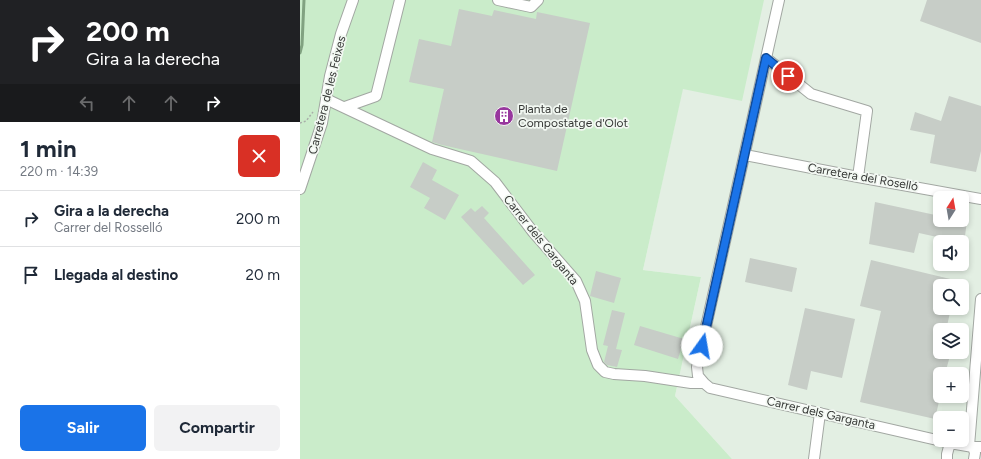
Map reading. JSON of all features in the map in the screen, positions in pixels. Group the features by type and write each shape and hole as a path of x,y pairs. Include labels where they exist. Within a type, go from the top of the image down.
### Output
{"street":[{"name":"Carretera de les Feixes","path":"300,189 322,123 334,62 353,0"},
{"path":"345,108 376,96 400,0"},
{"path":"498,0 531,7 538,0"},
{"path":"704,383 698,376 697,367 778,0"},
{"path":"766,58 811,94 867,111 858,177"},
{"name":"Carrer dels Garganta","path":"326,99 432,149 471,161 495,182 533,232 576,281 584,301 592,350 598,365 604,372 691,383 704,383 710,388 933,439"},
{"name":"Carretera del Roselló","path":"745,155 981,199"},
{"path":"974,459 981,299"},
{"path":"814,459 820,413"},
{"path":"947,459 949,447"}],"shaded area":[{"path":"702,0 981,0 981,459 732,459 675,396 701,277 643,270"}],"green space":[{"path":"300,0 764,0 742,101 683,89 643,270 701,277 675,396 732,459 300,459"}],"building":[{"path":"927,0 981,0 981,43 920,21"},
{"name":"Planta de Compostatge d'Olot","path":"459,9 492,16 494,10 536,19 537,12 590,23 557,171 432,142 444,89 409,82 419,39 451,46"},
{"path":"949,96 981,106 981,151 976,172 930,163 935,135 910,130 915,112 941,121"},
{"path":"423,162 437,170 432,180 459,195 445,220 424,208 430,198 410,187"},
{"path":"875,202 933,214 933,227 966,227 965,235 933,236 919,233 914,253 869,244"},
{"path":"482,206 489,213 484,218 535,275 523,285 461,217 471,208 475,212"},
{"path":"750,258 797,268 792,292 745,282"},
{"path":"871,260 950,279 933,279 933,315 949,315 948,323 933,323 933,359 949,359 947,367 933,367 933,403 939,403 937,411 933,411 933,419 860,402 881,311 860,306"},
{"path":"596,271 621,278 614,303 590,296"},
{"path":"805,308 855,319 842,378 811,371 807,390 788,385"},
{"path":"612,310 625,313 616,349 622,350 617,367 607,365 604,362 608,346 603,345"},
{"path":"640,326 684,339 678,359 634,345"}],"waterway":[{"path":"300,53 302,45 304,0"}],"place":[{"name":"Planta de Compostatge d'Olot","path":"504,116"}],"route":[{"path":"702,346 766,58 788,76"}]}
